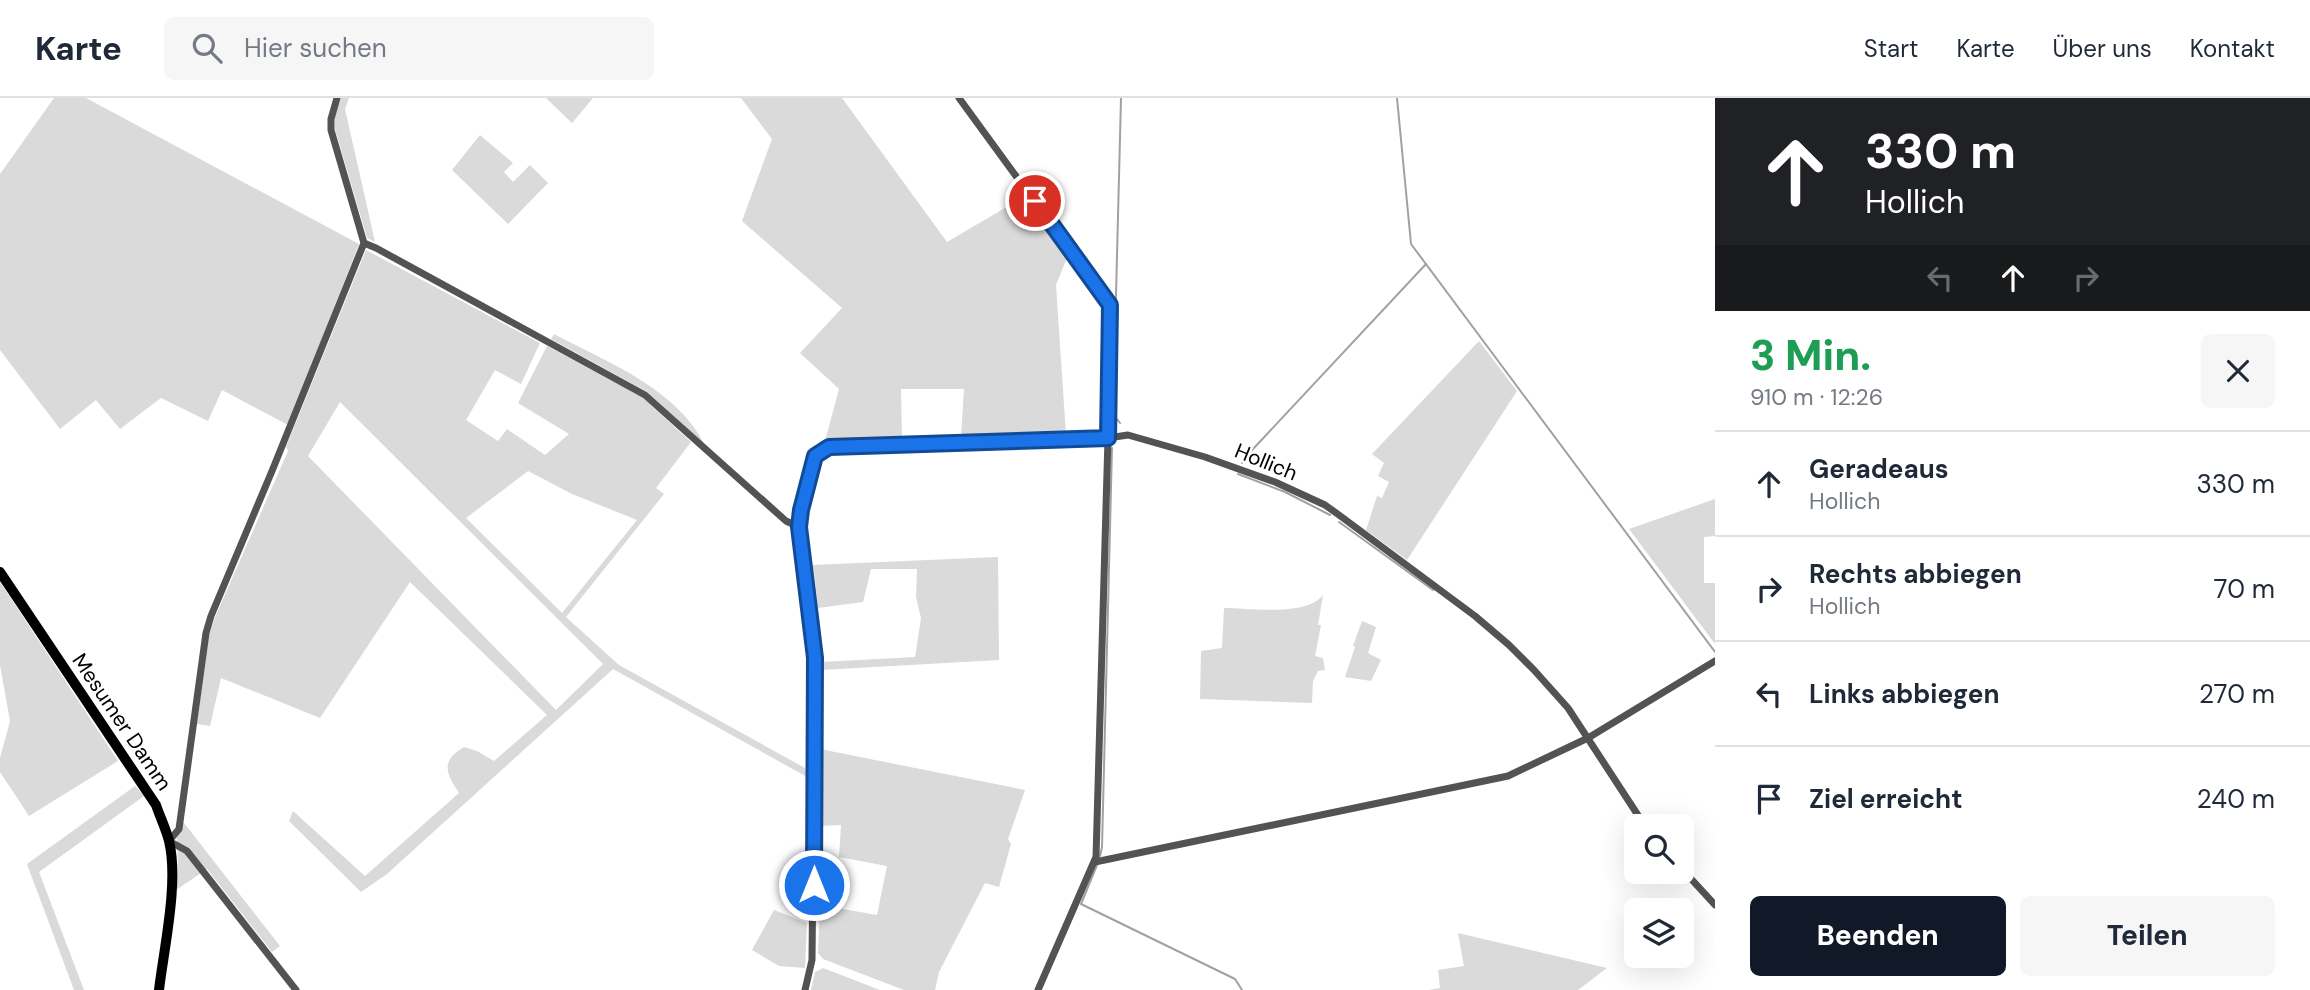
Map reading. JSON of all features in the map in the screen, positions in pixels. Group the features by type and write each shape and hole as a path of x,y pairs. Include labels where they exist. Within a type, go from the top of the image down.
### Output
{"main road":[{"name":"Mesumer Damm","path":"0,572 156,805 169,841 172,864 159,990"}],"street":[{"path":"296,990 187,851 169,841 179,829 206,633 211,617 364,243 331,130 337,98"},
{"path":"959,98 1110,305 1095,862 1038,990"},
{"path":"364,243 645,395 786,521 799,527"},
{"name":"Hollich","path":"805,990 812,960 815,658 799,527 813,461 819,452 829,447 1108,438 1128,435 1205,457 1275,482 1325,505 1475,615 1509,645 1552,688 1637,814"},
{"path":"1095,862 1508,776 1588,738 1715,662"},
{"path":"1694,882 1715,905"}],"shaded area":[{"path":"54,98 86,98 359,244 288,425 222,390 208,421 161,398 120,429 96,400 60,429 0,350 0,174"},
{"path":"341,98 349,98 345,109 375,242 367,238 335,129 335,117"},
{"path":"546,98 593,98 572,123"},
{"path":"741,98 842,98 947,242 1025,196 1069,253 1056,285 1066,435 961,437 964,389 901,389 902,441 825,441 839,389 800,353 842,308 742,221 772,139"},
{"path":"480,135 513,163 504,172 513,182 530,165 548,183 508,224 452,170"},
{"path":"366,250 540,343 521,384 495,370 466,420 498,441 507,429 545,455 569,434 518,403 547,346 642,397 691,442 656,488 664,494 566,617 619,665 805,768 807,777 613,669 387,874 361,892 289,821 293,811 365,876 459,793 448,768 448,762 456,752 464,747 494,761 547,715 410,582 320,718 221,678 210,726 197,724 208,638 288,451 286,447","holes":["340,402 603,664 556,710 308,456","528,471 572,494 637,520 562,613 466,518"]},
{"path":"554,334 617,366 658,392 677,408 705,445 646,391 551,339"},
{"path":"1479,341 1517,391 1407,560 1366,530 1377,496 1382,498 1389,482 1378,476 1384,463 1372,454"},
{"path":"1715,499 1715,536 1704,537 1704,583 1715,583 1715,644 1629,529"},
{"path":"998,557 999,660 821,670 821,662 915,657 921,618 916,597 917,569 871,569 863,602 818,608 812,565"},
{"path":"0,582 118,761 29,816 0,772 0,758 10,721 0,665"},
{"path":"1323,595 1315,656 1323,658 1325,670 1318,671 1313,681 1312,703 1200,699 1201,651 1222,648 1224,608 1291,609 1315,602"},
{"path":"1362,621 1376,627 1368,653 1381,660 1371,681 1345,677"},
{"path":"820,749 1025,790 1008,839 1011,844 999,887 985,883 939,972 935,990 904,990 823,959 818,953 820,905 877,915 887,866 839,857 841,825 819,826"},
{"path":"135,786 144,796 39,872 84,990 74,990 27,864"},
{"path":"176,822 183,822 280,946 272,952 207,869 176,890"},
{"path":"774,910 807,923 805,968 779,966 752,950"},
{"path":"1458,933 1607,968 1578,990 1428,990 1440,988 1438,970 1464,966"},
{"path":"823,968 880,990 811,990 815,972"}],"waterway":[{"path":"1120,423 1113,414 1121,98"},
{"path":"1397,98 1411,244 1715,652"},
{"path":"1242,463 1426,264"},
{"path":"1100,856 1112,448"},
{"path":"1238,474 1285,492 1330,515"},
{"path":"1339,522 1433,590"},
{"path":"1097,865 1081,904 1235,979 1242,990"}],"route":[{"path":"814,885 815,658 799,527 815,456 829,447 1108,438 1110,305 1035,201"}]}
